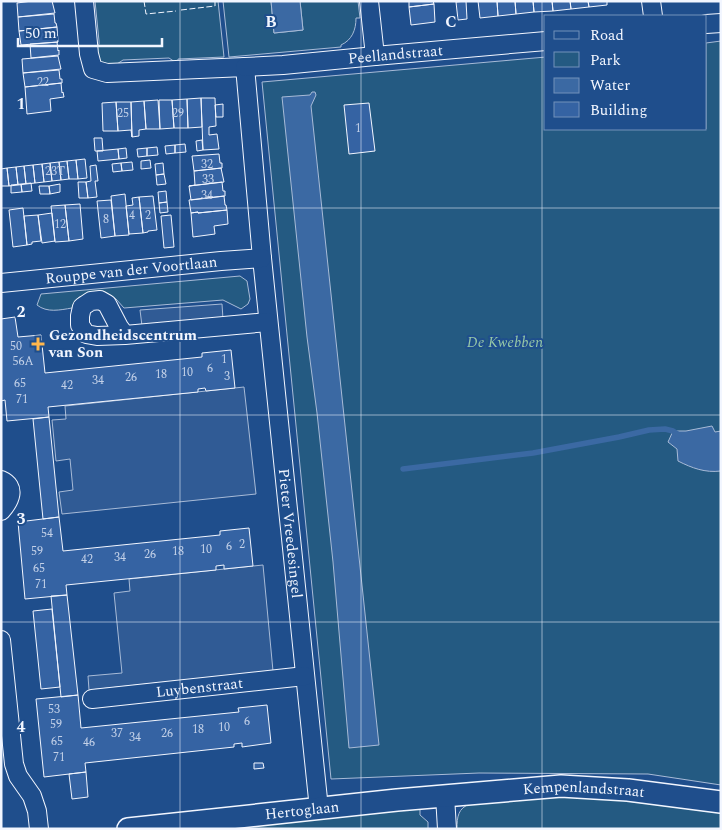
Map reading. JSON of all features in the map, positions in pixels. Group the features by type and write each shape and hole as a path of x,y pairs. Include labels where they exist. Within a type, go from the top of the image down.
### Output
{"street":[{"name":"Peellandstraat","path":"84,1 89,54 93,69 107,73 283,65 544,41"},
{"path":"369,1 375,56"},
{"path":"651,1 653,15"},
{"path":"707,24 721,23"},
{"name":"Pieter Vreedesingel","path":"245,67 268,322 319,809"},
{"name":"Rouppe van der Voortlaan","path":"1,283 262,258"},
{"path":"125,335 268,322"},
{"path":"1,480 7,483 11,489 7,505 1,511"},
{"path":"1,640 14,764 18,776 32,796 37,811 39,829"},
{"name":"Luybenstraat","path":"92,699 305,676"},
{"name":"Kempenlandstraat","path":"445,796 561,786 628,790 721,802"},
{"path":"445,796 447,829"},
{"name":"Hertoglaan","path":"128,829 445,796"}],"green space":[{"path":"95,1 218,1 224,57 178,59 178,64 169,58 123,60 114,66 103,64 95,51 99,41"},
{"path":"223,1 271,1 274,33 303,30 300,1 358,1 360,18 356,18 353,34 341,47 229,57"},
{"name":"De Kwebben","path":"721,41 721,785 648,774 479,773 331,779 262,82 544,57 544,130 707,130 707,43"},
{"path":"240,276 247,281 250,299 248,304 241,309 223,300 124,308 110,295 79,297 72,308 63,310 49,310 37,305 41,294"},
{"path":"557,796 611,799 721,813 721,829 457,829 459,814 463,808 470,804"},
{"path":"420,808 420,815 428,822 428,829 208,829"}],"shaded area":[{"path":"222,304 223,319 142,326 140,310"},
{"path":"244,387 256,494 62,514 59,492 73,490 70,459 56,461 52,420 66,419 65,406"},
{"path":"263,565 273,671 89,690 88,676 122,673 114,593 130,591 129,579"}],"water":[{"path":"271,1 300,1 303,30 274,33"},
{"path":"312,92 315,92 316,95 311,106 379,745 349,748 333,562 282,97 310,95"},
{"path":"712,426 715,432 721,431 721,471 699,469 678,461 677,449 668,442 673,431 686,431"}],"building":[{"path":"52,1 55,13 18,17 17,3"},
{"path":"409,1 433,1 434,4 409,7"},
{"path":"466,1 467,19 458,20 456,2"},
{"path":"478,1 497,1 498,16 480,18"},
{"path":"497,1 515,1 516,14 498,16"},
{"path":"515,1 533,1 534,12 516,14"},
{"path":"533,1 552,1 553,11 534,12"},
{"path":"552,1 570,1 571,9 553,11"},
{"path":"570,1 588,1 589,7 571,9"},
{"path":"588,1 607,1 607,5 589,7"},
{"path":"434,4 435,22 411,25 409,7"},
{"path":"54,14 57,27 19,31 18,17"},
{"path":"57,27 58,42 21,45 19,31"},
{"path":"57,42 59,55 31,58 30,44"},
{"path":"58,56 61,69 23,73 22,59"},
{"path":"59,70 62,83 25,87 23,73"},
{"path":"61,83 64,97 50,99 51,111 27,114 25,87"},
{"path":"201,98 215,98 216,126 209,127 209,135 217,134 219,149 203,150"},
{"path":"201,98 202,127 188,128 187,99"},
{"path":"187,99 188,128 174,128 172,100"},
{"path":"158,100 160,129 146,129 144,101"},
{"path":"159,100 172,100 174,128 160,129"},
{"path":"144,101 146,129 139,130 139,136 132,137 131,102"},
{"path":"116,102 118,131 103,131 102,103"},
{"path":"116,102 131,102 132,137 131,130 118,131"},
{"path":"369,103 375,151 349,154 344,105"},
{"path":"223,104 223,117 216,117 215,105"},
{"path":"94,138 102,138 103,151 95,151"},
{"path":"202,140 203,150 197,151 196,141"},
{"path":"185,144 186,152 175,153 175,145"},
{"path":"175,145 175,153 166,154 165,146"},
{"path":"157,147 158,155 147,156 147,148"},
{"path":"126,148 127,158 119,159 118,149"},
{"path":"147,148 147,156 138,157 137,149"},
{"path":"118,149 119,159 98,161 97,151"},
{"path":"219,154 222,168 194,171 192,156"},
{"path":"85,159 87,178 78,179 76,160"},
{"path":"76,160 78,179 69,179 67,161"},
{"path":"150,160 151,168 141,169 141,161"},
{"path":"67,161 69,179 61,180 59,162"},
{"path":"59,162 61,180 52,181 50,163"},
{"path":"132,162 133,170 122,171 121,163"},
{"path":"50,163 52,181 44,182 42,164"},
{"path":"121,163 122,171 113,172 112,164"},
{"path":"163,163 164,174 156,175 155,164"},
{"path":"42,164 44,182 35,183 33,165"},
{"path":"33,165 35,183 26,184 24,166"},
{"path":"96,165 97,197 88,198 86,182 91,181 90,166"},
{"path":"24,166 26,184 18,185 16,167"},
{"path":"16,167 18,185 9,186 7,168"},
{"path":"7,168 9,186 1,186 1,169"},
{"path":"221,168 224,182 189,186 195,185 194,171"},
{"path":"164,174 166,184 157,185 156,175"},
{"path":"78,182 86,182 88,198 79,198"},
{"path":"222,182 225,196 191,200 189,186"},
{"path":"31,183 32,191 22,192 21,184"},
{"path":"21,184 22,192 11,193 11,185"},
{"path":"60,184 60,192 50,194 49,186"},
{"path":"39,186 49,186 50,194 40,194"},
{"path":"166,191 167,202 159,203 158,192"},
{"path":"125,194 129,235 115,236 111,196"},
{"path":"153,196 157,230 143,233 139,197"},
{"path":"224,196 227,210 191,213 189,200"},
{"path":"139,197 143,233 129,234 126,206 133,205 132,198"},
{"path":"111,200 115,236 101,238 97,201"},
{"path":"167,202 168,212 160,213 159,203"},
{"path":"80,204 83,239 69,241 65,205"},
{"path":"65,205 69,241 55,242 51,206"},
{"path":"23,208 27,245 13,247 9,210"},
{"path":"227,210 228,224 214,226 215,234 193,237 191,213"},
{"path":"52,213 55,241 42,243 38,215"},
{"path":"38,215 41,241 32,242 32,244 27,245 24,216"},
{"path":"171,215 174,247 164,248 161,216"},
{"path":"15,317 18,337 41,335 45,373 202,357 202,353 231,350 235,388 206,391 205,388 198,389 198,392 48,407 49,417 7,421 5,400 1,401 1,319"},
{"path":"49,417 59,517 43,519 33,419"},
{"path":"59,517 63,551 220,535 220,531 249,528 253,566 224,569 224,565 216,566 216,570 66,585 67,595 25,599 18,522"},
{"path":"67,595 78,695 61,697 51,596"},
{"path":"52,609 60,687 41,689 33,611"},
{"path":"78,695 81,728 239,712 238,708 267,705 271,743 242,747 242,743 234,744 234,747 85,763 86,772 44,777 36,699"},
{"path":"254,763 263,763 264,768 254,769"},
{"path":"86,772 88,797 72,799 69,774"}],"waterway":[{"path":"403,469 533,453 649,430 665,429 679,435"}],"fence":[{"path":"144,1 146,14 176,11"},
{"path":"181,10 215,6 215,1"}],"place":[{"name":"Gezondheidscentrum van Son","path":"38,344"}]}
